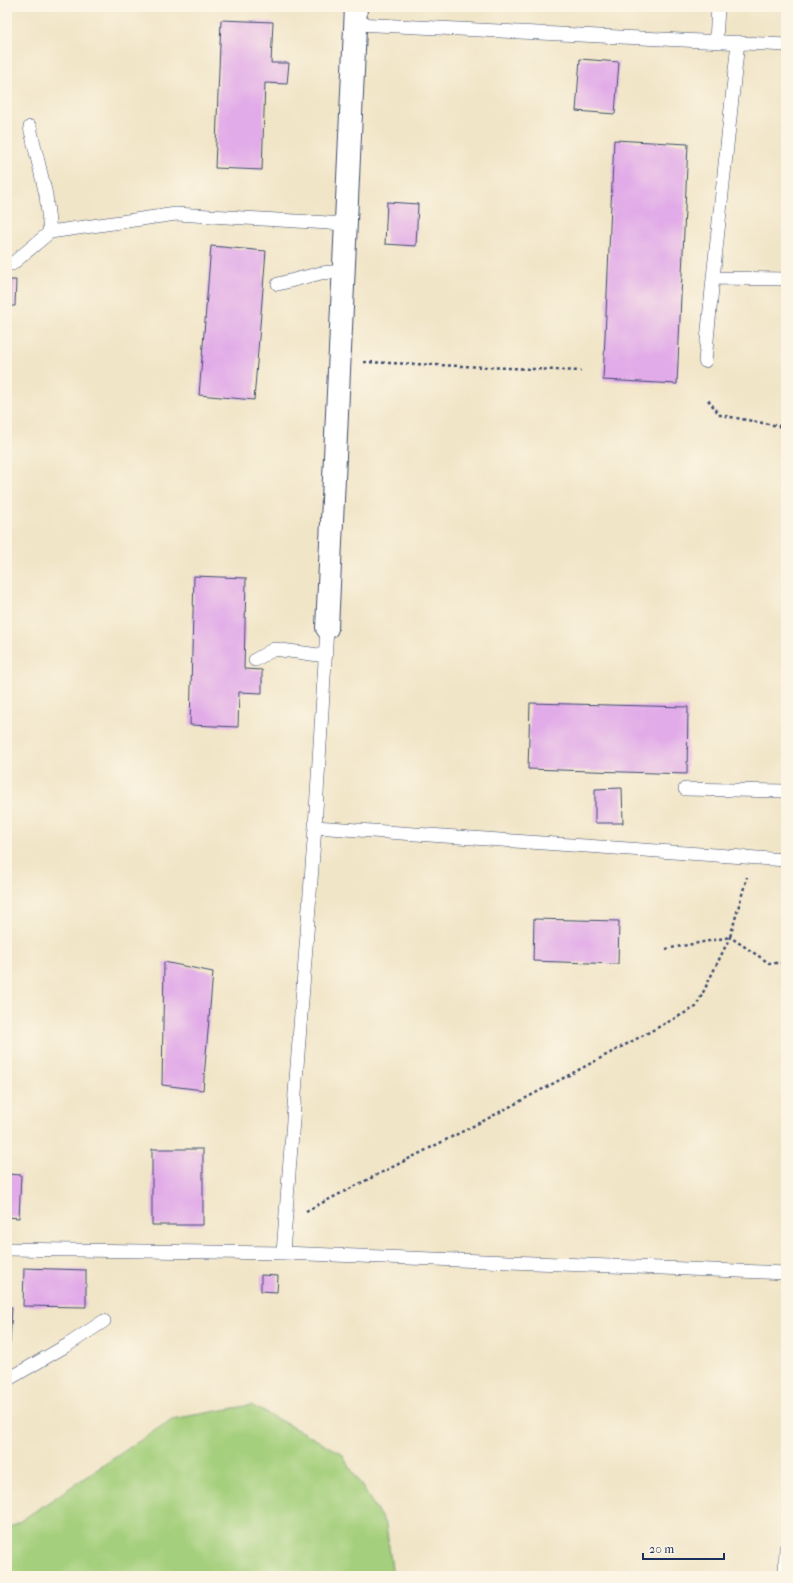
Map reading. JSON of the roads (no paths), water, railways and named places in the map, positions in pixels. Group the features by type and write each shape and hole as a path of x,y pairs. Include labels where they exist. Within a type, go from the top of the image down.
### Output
{"street":[{"path":"327,628 356,15"}],"lane":[{"path":"716,41 718,7"},
{"path":"356,15 786,45"},
{"path":"705,361 738,42"},
{"path":"30,127 46,195 50,232"},
{"path":"12,264 50,232 176,214 346,224"},
{"path":"278,284 321,273 344,271"},
{"path":"713,278 786,279"},
{"path":"283,1252 284,1222 315,827 327,628"},
{"path":"255,660 274,649 326,656"},
{"path":"685,789 786,790"},
{"path":"315,827 786,860"},
{"path":"7,1249 283,1252 786,1273"},
{"path":"7,1380 69,1344 104,1321"},
{"path":"785,1576 786,1548"}]}
